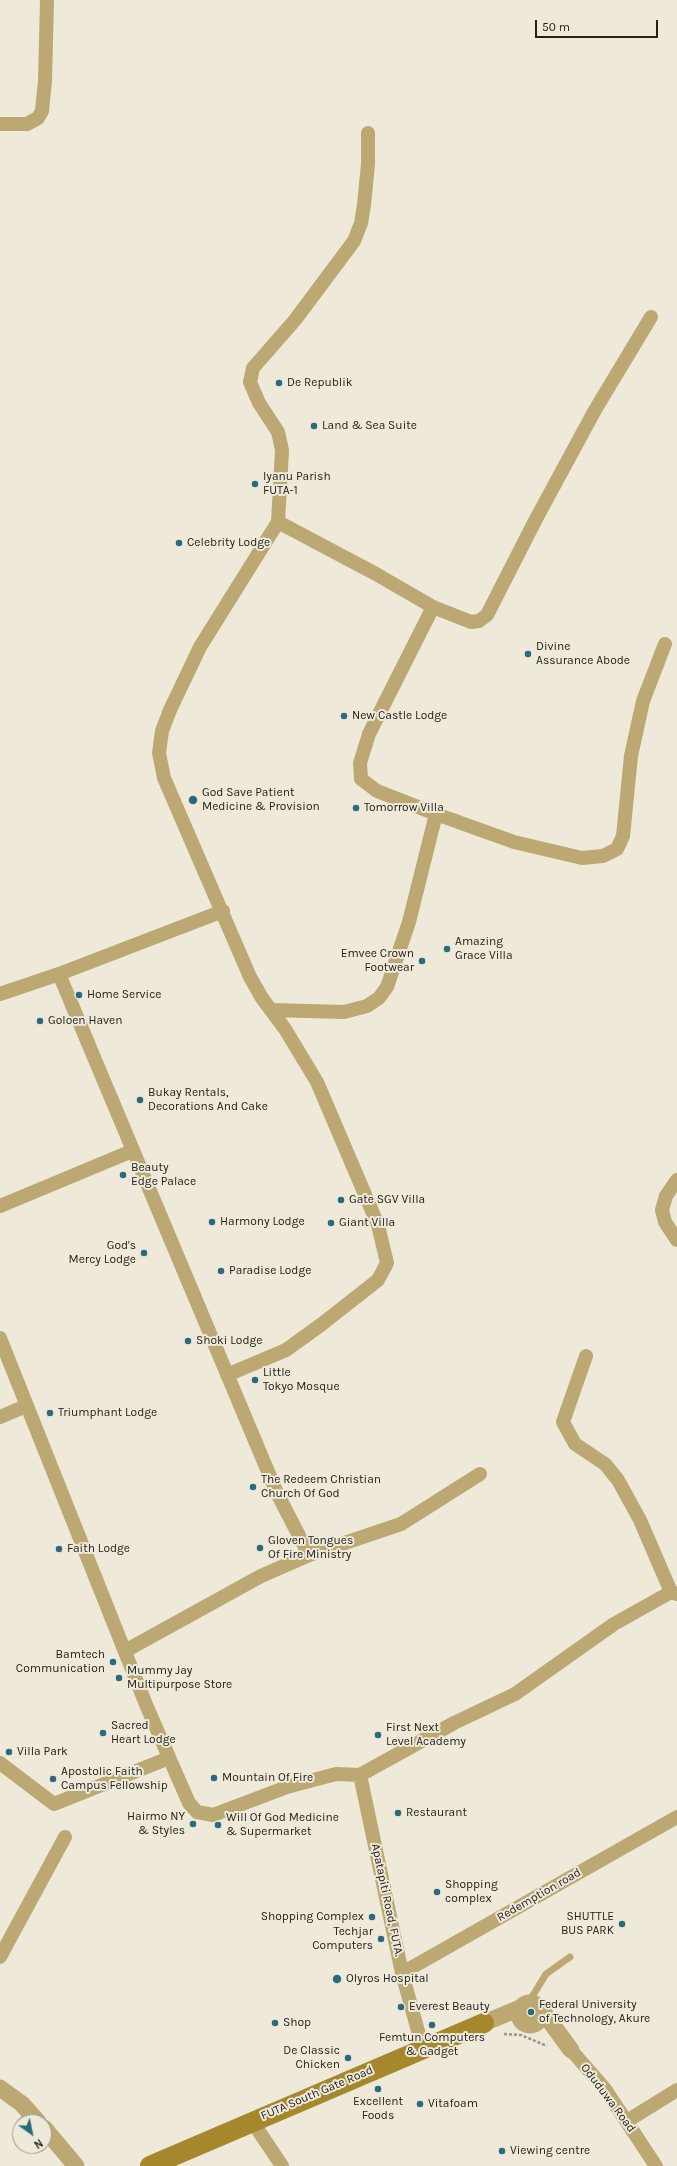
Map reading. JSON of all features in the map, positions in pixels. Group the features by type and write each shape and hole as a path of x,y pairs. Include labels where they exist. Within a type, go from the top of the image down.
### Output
{"main road":[{"name":"FUTA South Gate Road","path":"150,2166 252,2121 484,2023"}],"street":[{"path":"0,124 27,124 38,118 42,111 45,81 47,0"},
{"path":"227,1375 286,1350 378,1280 387,1263 378,1225 317,1082 250,977 238,952 223,911 164,778 159,753 162,731 170,710 200,647 278,522 282,450 278,432 259,403 250,382 252,368 295,320 354,241 361,223 364,205 368,164 368,133"},
{"path":"278,522 376,574 432,607 471,622 479,621 487,615 536,519 591,417 651,318"},
{"path":"432,607 369,734 360,763 362,779 377,791 436,814 514,842 582,858 603,856 617,849 623,836 631,756 643,701 665,644"},
{"path":"271,1010 344,1012 367,1006 380,998 387,987 409,922 436,814"},
{"path":"0,994 59,974 223,911"},
{"path":"59,974 132,1152 277,1493 309,1555"},
{"path":"0,1206 132,1152"},
{"path":"677,1180 666,1196 662,1210 665,1222 677,1240"},
{"path":"0,1338 125,1651 189,1803 197,1812 213,1815 287,1787 336,1774 360,1774 454,1723 515,1694 614,1624 674,1593 640,1520 621,1485 605,1464 575,1444 564,1422 586,1356"},
{"path":"0,1417 26,1406"},
{"path":"125,1651 261,1576 309,1555 401,1524 480,1474"},
{"path":"0,1763 54,1804 169,1758"},
{"name":"Apatapiti Road, FUTA.","path":"360,1774 402,1972 423,2049"},
{"name":"Redemption road","path":"402,1972 677,1817"},
{"path":"0,1957 65,1838"},
{"path":"484,2023 529,2013"},
{"name":"Oduduwa Road","path":"529,2013 571,2050 592,2072 627,2121 656,2166"},
{"path":"0,2088 22,2104 31,2114"},
{"path":"627,2121 677,2090"},
{"path":"252,2121 282,2166"},
{"path":"52,2138 76,2166"}],"lane":[{"path":"529,2013 546,1974 570,1958"}],"path":[{"path":"501,2034 521,2034 551,2049"}],"place":[{"name":"De Republik","path":"279,383"},
{"name":"Land & Sea Suite","path":"314,426"},
{"name":"Iyanu Parish FUTA-1","path":"255,484"},
{"name":"Celebrity Lodge","path":"179,543"},
{"name":"Divine Assurance Abode","path":"528,654"},
{"name":"New Castle Lodge","path":"344,716"},
{"name":"God Save Patient Medicine & Provision","path":"193,800"},
{"name":"Tomorrow Villa","path":"356,808"},
{"name":"Amazing Grace Villa","path":"447,949"},
{"name":"Emvee Crown Footwear","path":"422,961"},
{"name":"Home Service","path":"79,995"},
{"name":"Goloen Haven","path":"40,1021"},
{"name":"Bukay Rentals, Decorations And Cake","path":"140,1100"},
{"name":"Beauty Edge Palace","path":"123,1175"},
{"name":"Gate SGV Villa","path":"341,1200"},
{"name":"Harmony Lodge","path":"212,1222"},
{"name":"Giant Villa","path":"331,1223"},
{"name":"God's Mercy Lodge","path":"144,1253"},
{"name":"Paradise Lodge","path":"221,1271"},
{"name":"Shoki Lodge","path":"188,1341"},
{"name":"Little Tokyo Mosque","path":"255,1380"},
{"name":"Triumphant Lodge","path":"50,1413"},
{"name":"The Redeem Christian Church Of God","path":"253,1487"},
{"name":"Gloven Tongues Of Fire Ministry","path":"260,1548"},
{"name":"Faith Lodge","path":"59,1549"},
{"name":"Bamtech Communication","path":"113,1662"},
{"name":"Mummy Jay Multipurpose Store","path":"119,1678"},
{"name":"Sacred Heart Lodge","path":"103,1733"},
{"name":"First Next Level Academy","path":"378,1735"},
{"name":"Villa Park","path":"9,1752"},
{"name":"Mountain Of Fire","path":"214,1778"},
{"name":"Apostolic Faith Campus Fellowship","path":"53,1779"},
{"name":"Restaurant","path":"398,1813"},
{"name":"Hairmo NY & Styles","path":"193,1824"},
{"name":"Will Of God Medicine & Supermarket","path":"218,1825"},
{"name":"Shopping complex","path":"437,1892"},
{"name":"Shopping Complex","path":"372,1917"},
{"name":"SHUTTLE BUS PARK","path":"622,1924"},
{"name":"Techjar Computers","path":"381,1939"},
{"name":"Olyros Hospital","path":"337,1979"},
{"name":"Everest Beauty","path":"401,2007"},
{"name":"Federal University of Technology, Akure","path":"531,2012"},
{"name":"Shop","path":"275,2023"},
{"name":"Femtun Computers & Gadget","path":"432,2025"},
{"name":"De Classic Chicken","path":"348,2058"},
{"name":"Excellent Foods","path":"378,2089"},
{"name":"Vitafoam","path":"420,2104"},
{"name":"Viewing centre","path":"502,2151"}]}
